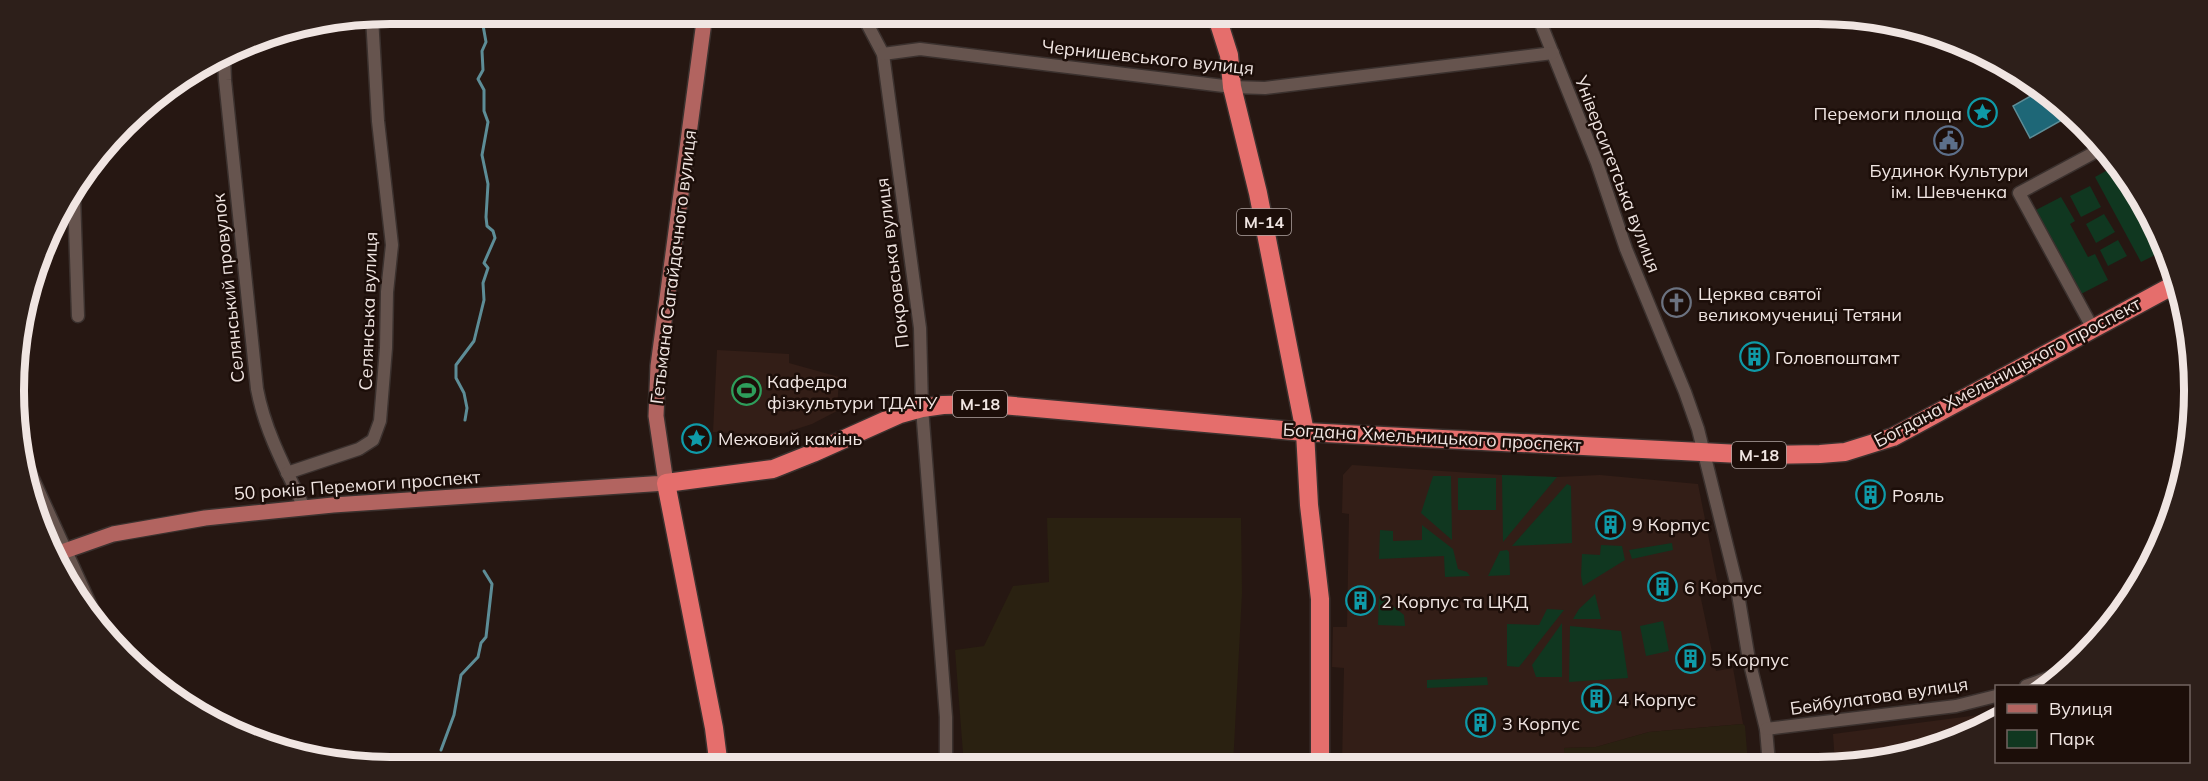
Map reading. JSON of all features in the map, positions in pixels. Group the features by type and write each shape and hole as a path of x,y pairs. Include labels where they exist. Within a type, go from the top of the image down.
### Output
{"highway":[{"name":"М-14","path":"1219,24 1229,55 1232,87 1258,193 1305,432 1309,505 1320,599 1320,757"},
{"name":"Богдана Хмельницького проспект","path":"666,483 773,469 900,414 943,405 991,404 1305,432 1760,455 1845,452 1893,436 2169,287"},
{"name":"Гетьмана Сагайдачного вулиця","path":"666,483 718,757"}],"main road":[{"name":"Гетьмана Сагайдачного вулиця","path":"666,483 656,416 658,366 704,24"},
{"name":"50 років Перемоги проспект","path":"61,552 113,534 193,520 304,507 666,483"}],"street":[{"name":"Покровська вулиця","path":"867,24 883,54 920,328 922,408 946,717 946,757"},
{"name":"Університетська вулиця","path":"1541,24 1597,163 1626,249 1685,393 1704,451 1736,582 1749,660 1766,729 1768,757"},
{"name":"Селянська вулиця","path":"287,473 359,449 373,440 380,421 392,245 378,121 372,25"},
{"name":"Чернишевського вулиця","path":"883,54 920,49 1232,87 1265,88 1553,52"},
{"name":"Селянський провулок","path":"224,64 257,388 262,413 304,507"},
{"path":"2092,327 2019,193 2095,152"},
{"path":"74,205 78,316"},
{"name":"Бейбулатова вулиця","path":"1766,729 1956,706 1995,696"}],"shaded area":[{"path":"717,350 789,354 789,363 839,377 837,411 812,424 775,436 713,432"},
{"path":"1352,465 1502,475 1557,477 1600,475 1698,484 1719,590 1700,594 1716,671 1733,668 1743,724 1649,732 1596,747 1565,748 1565,757 1342,757 1344,668 1332,667 1333,627 1347,627 1349,514 1342,513 1343,475"},
{"path":"1047,518 1241,518 1242,593 1233,757 963,757 955,650 984,646 1013,586 1049,582"},
{"path":"1995,708 1995,711 1980,719 1980,715"},
{"path":"1979,715 1979,719 1935,738 1865,754 1834,756 1833,734"},
{"path":"1743,724 1747,757 1565,757 1564,748 1596,747 1649,732"}],"green space":[{"path":"2109,169 2135,207 2157,254 2141,262 2095,177"},
{"path":"2090,186 2101,207 2081,217 2070,196"},
{"path":"2061,197 2075,221 2070,224 2088,257 2095,254 2108,280 2081,294 2036,210"},
{"path":"2104,214 2115,232 2096,243 2086,224"},
{"path":"2118,240 2127,256 2108,266 2100,250"},
{"path":"1502,475 1557,477 1503,542"},
{"path":"1433,476 1451,476 1452,540 1421,513"},
{"path":"1458,478 1496,478 1496,510 1458,510"},
{"path":"1567,484 1571,486 1572,543 1512,546"},
{"path":"1422,525 1453,549 1458,569 1467,572 1470,576 1445,577 1444,556 1379,559 1380,530 1393,531 1393,541 1422,540"},
{"path":"1672,543 1673,550 1632,559 1629,550"},
{"path":"1601,545 1622,546 1625,560 1583,586 1582,554 1600,555"},
{"path":"1507,550 1510,575 1488,576 1500,551"},
{"path":"1595,594 1601,619 1573,619 1579,609"},
{"path":"1379,595 1404,615 1405,626 1378,625"},
{"path":"1547,609 1564,610 1519,667 1507,666 1507,624 1539,625"},
{"path":"1663,621 1669,651 1646,656 1640,626"},
{"path":"1562,623 1562,677 1536,677 1532,665"},
{"path":"1570,626 1621,631 1628,678 1569,682"},
{"path":"1487,677 1488,685 1427,688 1427,680"}],"water":[{"path":"2033,95 2062,120 2030,138 2013,106"}],"waterway":[{"path":"465,420 467,408 464,393 456,378 456,365 474,341 484,300 483,283 488,268 484,263 495,238 493,231 487,226 488,184 482,155 488,122 484,111 484,90 478,79 483,70 482,51 486,42 483,24"},
{"path":"441,750 454,715 461,675 478,657 481,643 486,637 492,584 484,571"}],"place":[{"name":"Перемоги площа","path":"1983,113"},
{"name":"Будинок Культури ім. Шевченка","path":"1949,141"},
{"name":"Церква святої великомучениці Тетяни","path":"1677,303"},
{"name":"Головпоштамт","path":"1754,357"},
{"name":"Кафедра фізкультури ТДАТУ","path":"746,391"},
{"name":"Межовий камінь","path":"697,438"},
{"name":"Рояль","path":"1871,495"},
{"name":"9 Корпус","path":"1611,524"},
{"name":"6 Корпус","path":"1663,587"},
{"name":"2 Корпус та ЦКД","path":"1360,601"},
{"name":"5 Корпус","path":"1690,659"},
{"name":"4 Корпус","path":"1597,699"},
{"name":"3 Корпус","path":"1481,723"}]}
